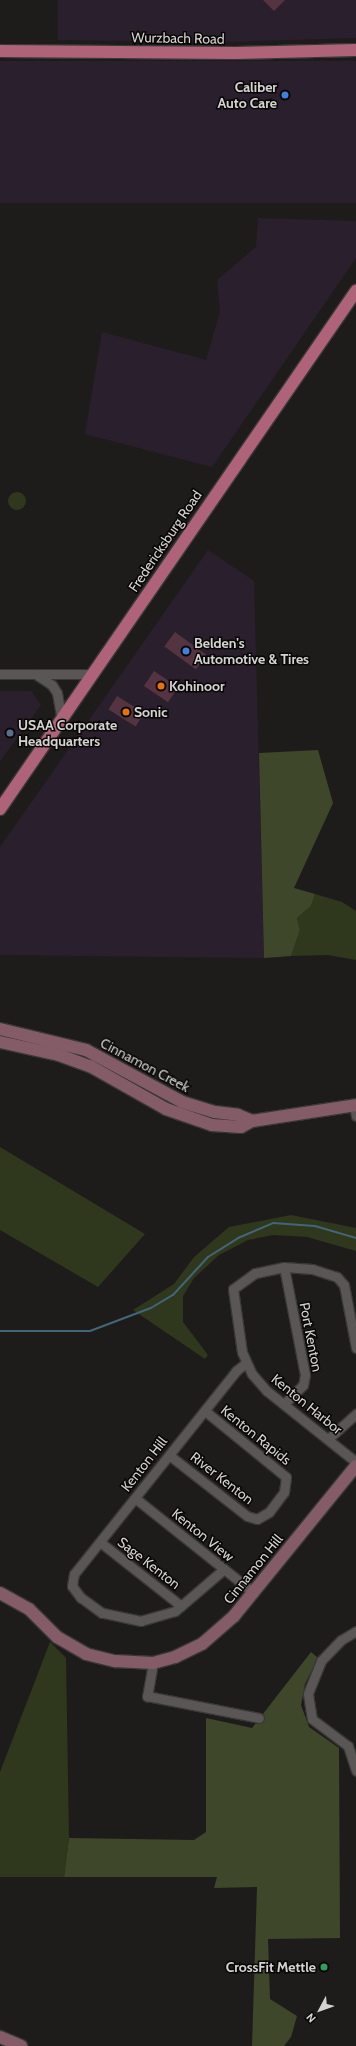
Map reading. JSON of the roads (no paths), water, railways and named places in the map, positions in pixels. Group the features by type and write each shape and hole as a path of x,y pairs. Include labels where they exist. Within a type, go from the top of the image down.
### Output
{"main road":[{"name":"Wurzbach Road","path":"0,51 236,53 356,50"},
{"name":"Fredericksburg Road","path":"0,809 356,291"}],"street":[{"path":"0,674 93,674"},
{"path":"36,675 52,685 57,693 62,720"},
{"name":"Cinnamon Creek","path":"0,1029 86,1050 169,1096 215,1112 238,1115 252,1121"},
{"name":"Cinnamon Creek","path":"0,1042 59,1055 90,1066 166,1109 212,1125 241,1127 252,1121 355,1109"},
{"path":"212,1125 215,1112"},
{"path":"246,1363 233,1289 255,1274 284,1267 312,1269 341,1280 356,1348"},
{"name":"Port Kenton","path":"284,1267 305,1375 303,1385 284,1404"},
{"name":"Kenton Harbor","path":"246,1363 260,1383 356,1462"},
{"name":"Kenton Hill","path":"181,1606 153,1620 128,1621 102,1613 81,1598 72,1586 74,1574 205,1410 246,1363"},
{"name":"Kenton Rapids","path":"205,1410 282,1472 286,1486 276,1503"},
{"path":"328,1439 356,1414"},
{"name":"River Kenton","path":"169,1455 252,1519 263,1517 276,1503"},
{"name":"Cinnamon Hill","path":"153,1663 189,1651 213,1636 254,1593 356,1466"},
{"name":"Kenton View","path":"135,1498 254,1593"},
{"name":"Sage Kenton","path":"100,1542 181,1606"},
{"path":"181,1606 224,1569"},
{"path":"0,1593 29,1609 57,1637 81,1652 109,1660 153,1663 147,1696 259,1718"},
{"path":"356,1631 341,1640 321,1661 308,1694 312,1719 348,1746 356,1770"},
{"path":"0,2037 21,2046"}],"waterway":[{"path":"0,1331 90,1331 151,1308 173,1295 208,1257 238,1238 273,1223 315,1226 356,1238"}],"place":[{"name":"Caliber Auto Care","path":"285,95"},
{"name":"Belden's Automotive & Tires","path":"186,651"},
{"name":"Kohinoor","path":"161,686"},
{"name":"Sonic","path":"126,712"},
{"name":"USAA Corporate Headquarters","path":"10,733"},
{"name":"CrossFit Mettle","path":"324,1967"}]}
